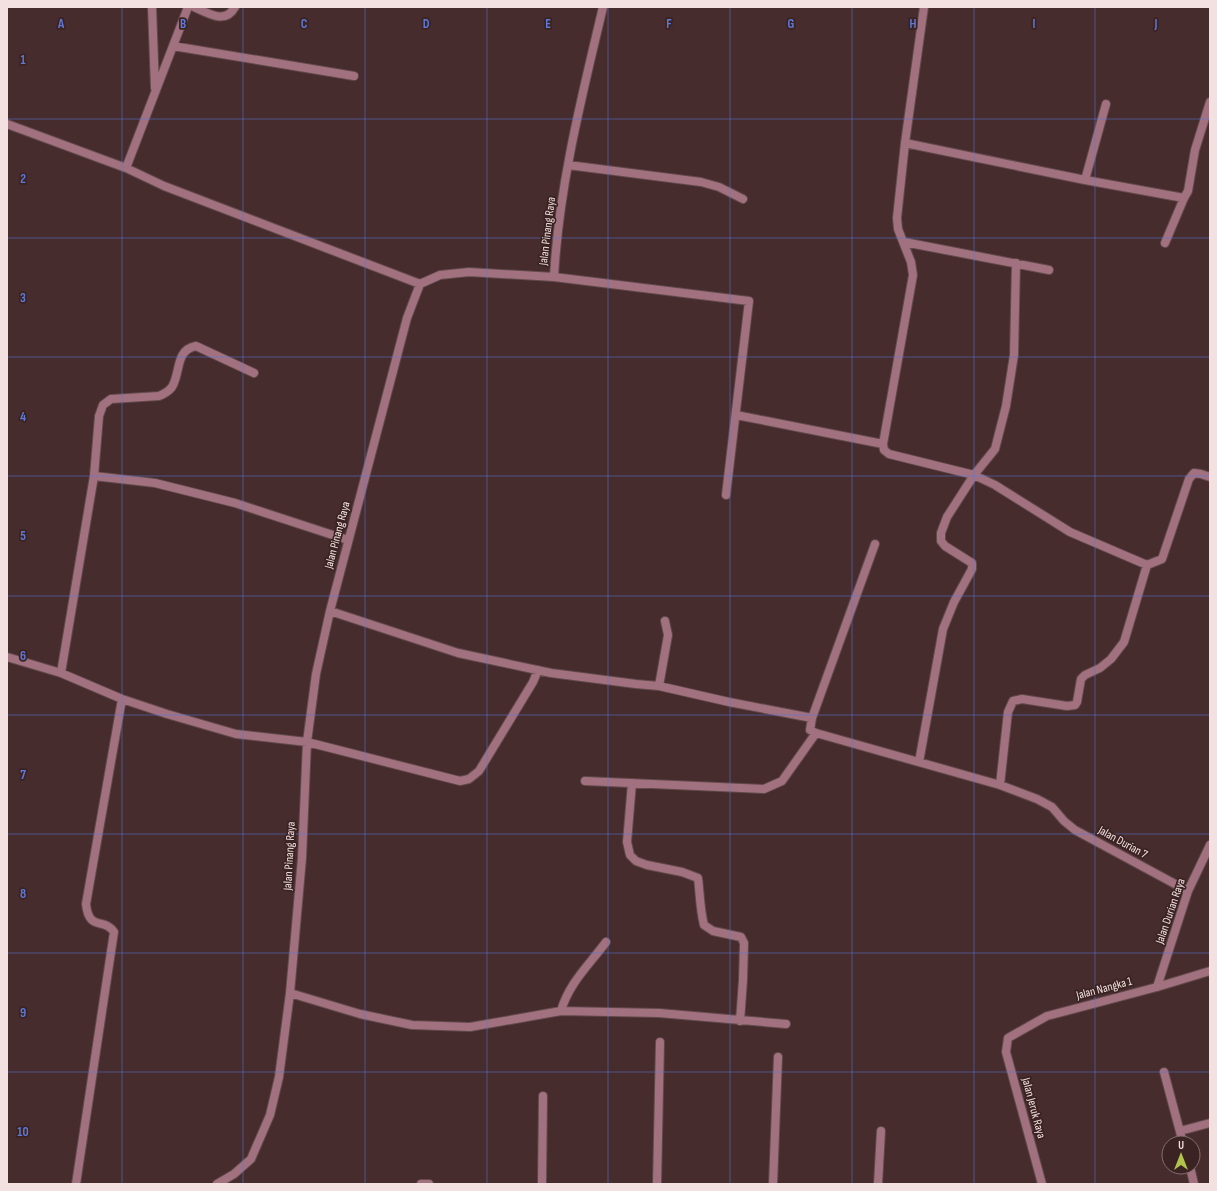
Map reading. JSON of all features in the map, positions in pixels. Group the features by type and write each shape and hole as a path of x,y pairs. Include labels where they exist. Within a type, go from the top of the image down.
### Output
{"street":[{"path":"152,7 155,92"},
{"path":"126,168 188,7"},
{"path":"194,7 218,18 226,16 232,12 235,7"},
{"name":"Jalan Pinang Raya","path":"217,1184 234,1174 251,1159 270,1115 279,1078 290,993 302,858 307,742 316,674 348,540 407,318 420,284 440,275 469,272 554,277 557,233 568,165 584,87 603,7"},
{"path":"924,7 905,143 897,218 898,229 911,262 913,275 883,444 884,450 889,454 974,475 995,486 1070,532 1147,565 1162,559 1189,479 1194,473 1210,477"},
{"path":"173,46 354,76"},
{"path":"1165,243 1188,191 1195,150 1210,102"},
{"path":"1085,180 1106,104"},
{"path":"7,124 126,168 164,186 420,284"},
{"path":"905,143 1085,180 1184,198"},
{"path":"568,165 701,182 720,187 743,199"},
{"path":"904,242 1049,270"},
{"path":"918,762 943,629 954,602 972,569 972,563 945,546 941,541 941,533 947,517 974,475 995,449 1006,406 1014,355 1016,264"},
{"path":"554,277 749,301 726,495"},
{"path":"61,673 94,476 99,416 103,405 111,399 159,396 166,393 172,387 184,352 196,346 254,373"},
{"path":"736,415 883,444"},
{"path":"94,476 155,483 235,503 348,540"},
{"path":"875,544 812,718 810,730 816,733 1000,785 1008,712 1013,701 1022,699 1068,706 1075,705 1077,702 1081,679 1085,675 1100,668 1111,659 1124,642 1147,565"},
{"path":"330,611 458,653 538,670 659,686 729,702 812,718"},
{"path":"659,686 668,635 665,621"},
{"path":"7,657 61,673 122,699 236,734 307,742 460,781 469,779 479,771 533,682 538,670"},
{"path":"76,1184 114,932 112,928 92,921 87,914 86,904 122,699"},
{"path":"585,781 764,789 782,782 816,733"},
{"path":"632,783 627,842 630,855 636,861 647,865 682,872 698,878 700,912 704,925 713,931 741,937 744,943 740,1021"},
{"name":"Jalan Durian 7","path":"1000,785 1052,807 1064,821 1075,830 1188,891"},
{"name":"Jalan Durian Raya","path":"1157,987 1188,891 1210,844"},
{"path":"561,1011 565,998 574,981 593,960 606,942"},
{"name":"Jalan Nangka 1","path":"1008,1038 1047,1016 1157,987 1210,971"},
{"path":"290,993 360,1014 412,1025 470,1027 561,1011 659,1013 786,1024"},
{"name":"Jalan Jeruk Raya","path":"1008,1038 1006,1052 1042,1184"},
{"path":"657,1184 660,1042"},
{"path":"773,1184 778,1057"},
{"path":"1164,1072 1181,1135"},
{"path":"542,1184 543,1096"},
{"path":"1180,1131 1210,1123"},
{"path":"878,1184 881,1131"},
{"path":"421,1184 429,1184"}]}
